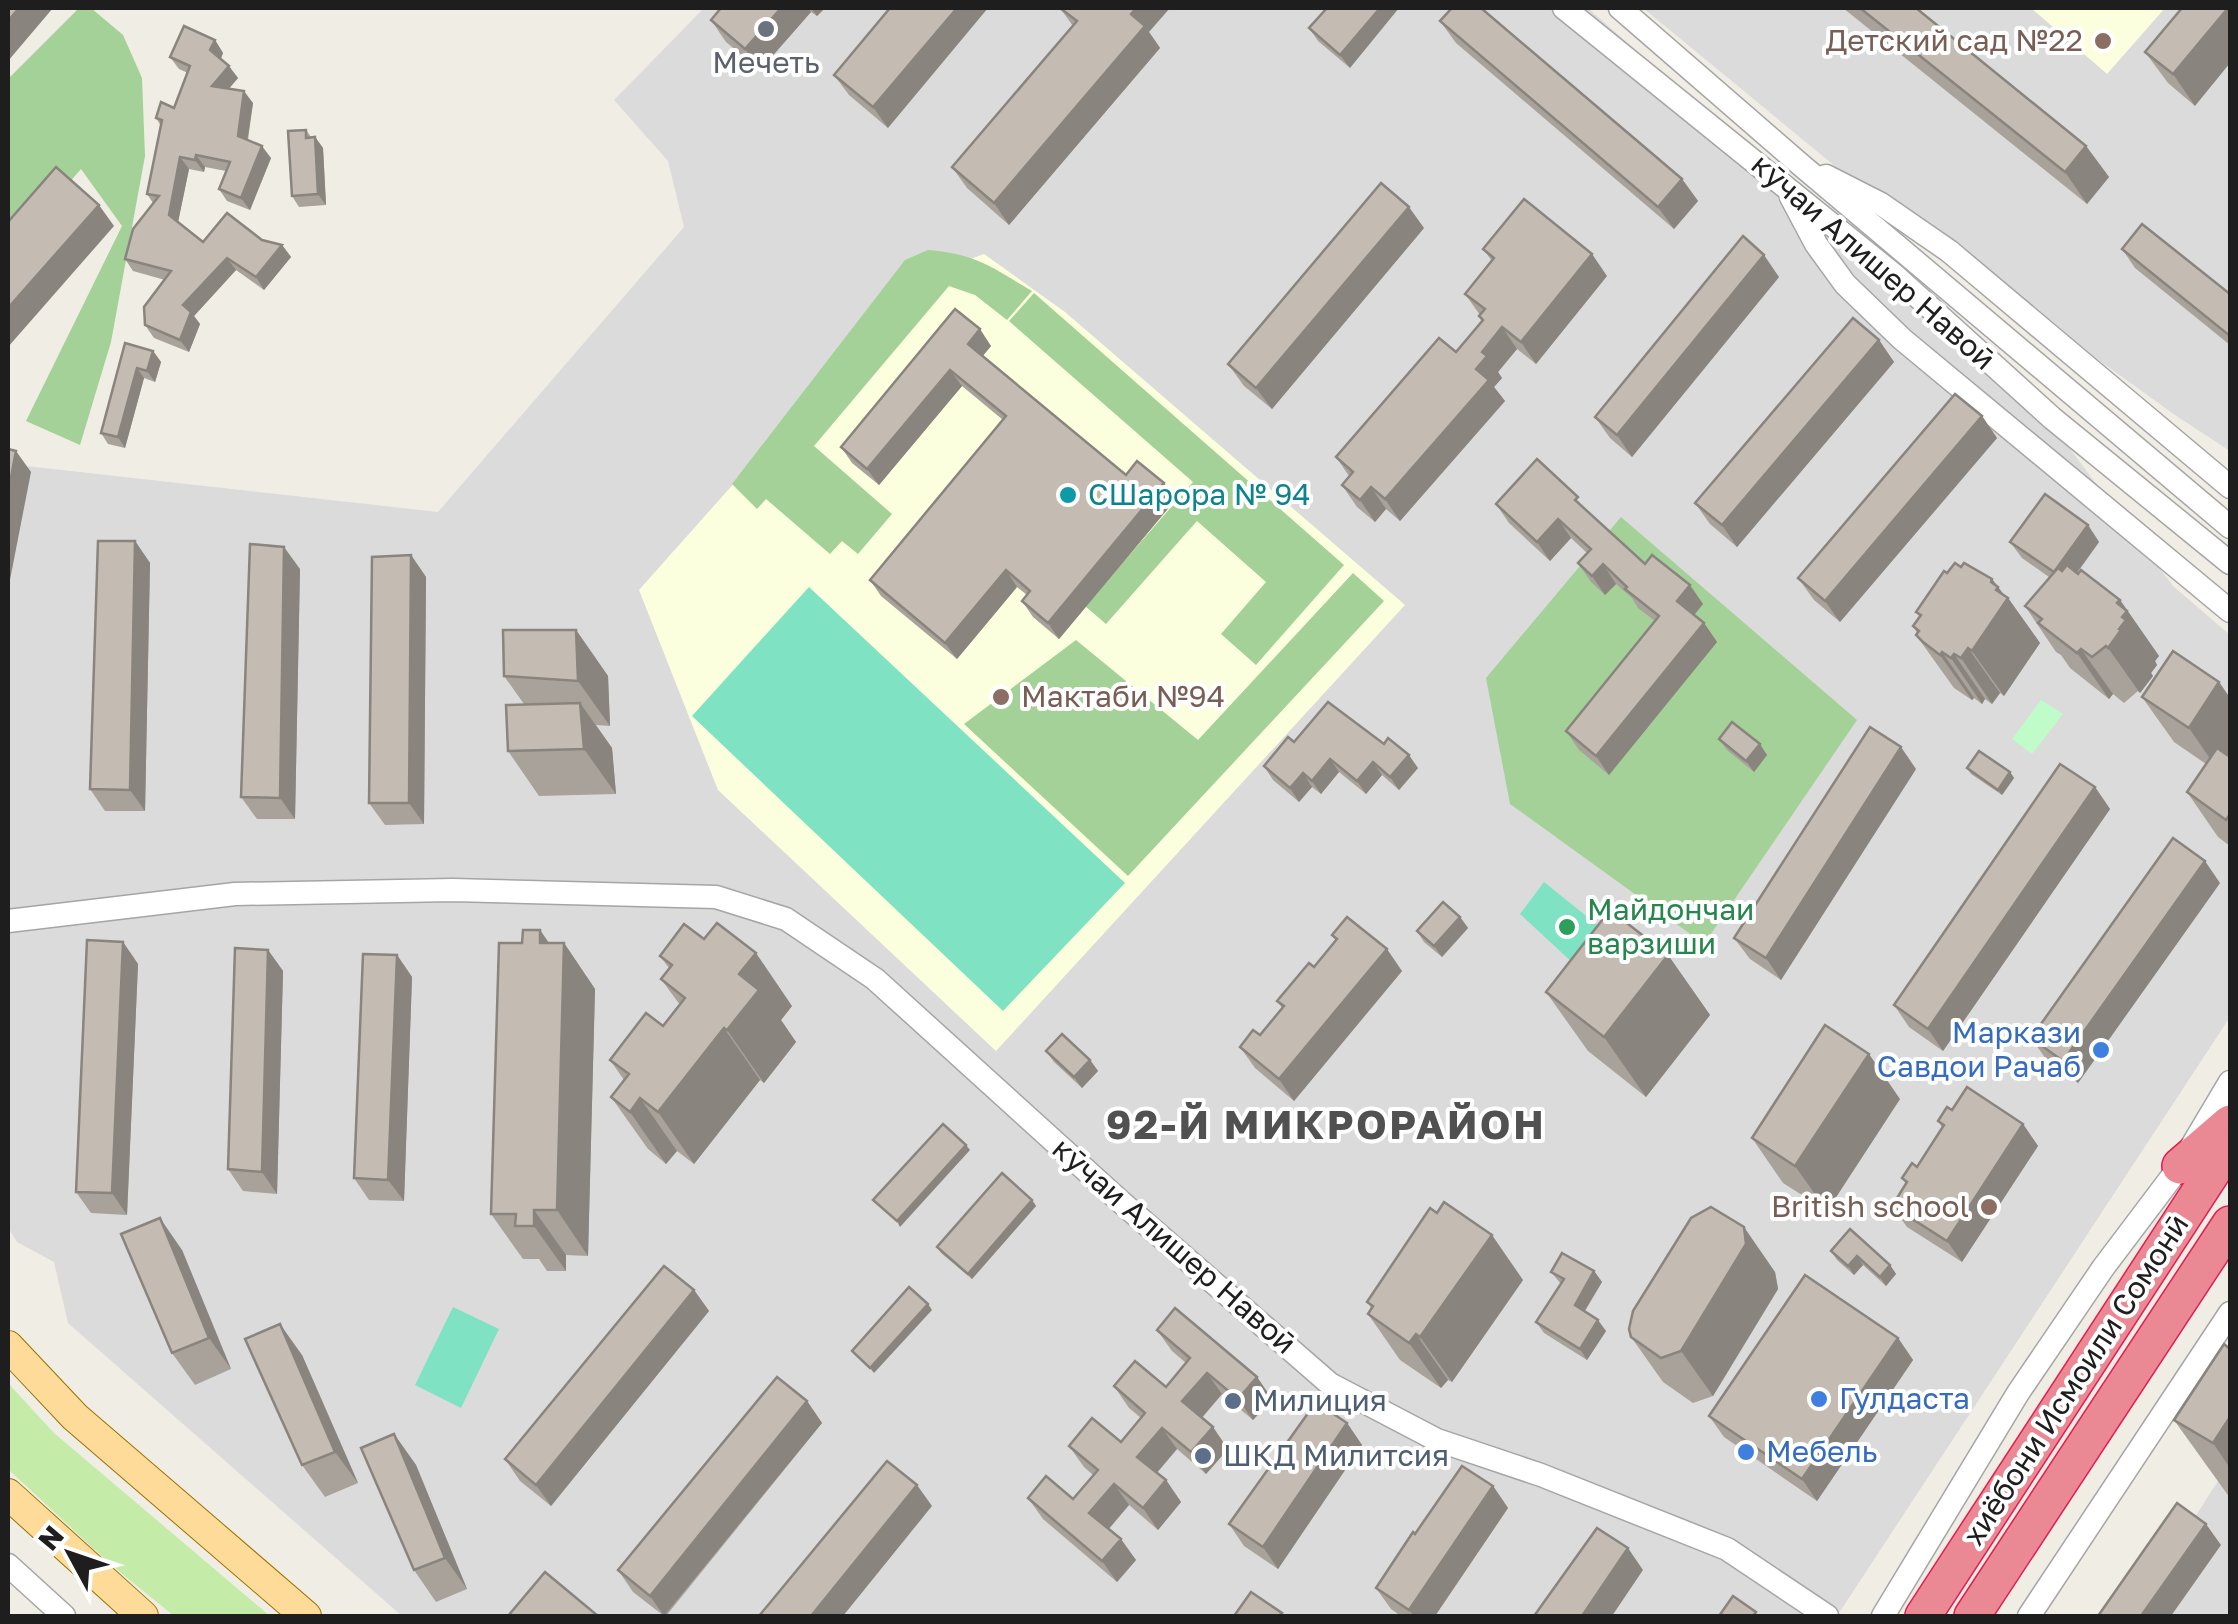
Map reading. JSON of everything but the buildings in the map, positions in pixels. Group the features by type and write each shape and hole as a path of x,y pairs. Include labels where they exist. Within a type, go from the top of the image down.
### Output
{"highway":[{"path":"2180,1166 2230,1123"},
{"name":"хиёбони Исмоили Сомонӣ","path":"1926,1608 2230,1145"},
{"name":"хиёбони Исмоили Сомонӣ","path":"1972,1616 2230,1224"}],"main road":[{"path":"8,1346 74,1417 306,1616"},
{"path":"8,1494 143,1616"}],"street":[{"name":"кӯчаи Алишер Навоӣ","path":"1564,8 1785,184 2052,418 2230,563"},
{"name":"кӯчаи Алишер Навоӣ","path":"1620,8 2230,528"},
{"path":"1801,165 1854,189 1914,225 2230,487"},
{"path":"1785,184 1816,244 1845,284 1902,339 2230,611"},
{"name":"кӯчаи Алишер Навоӣ","path":"8,920 235,894 453,890 716,897 786,918 875,980 1330,1384 1437,1440 1541,1475 1728,1549 1827,1616"},
{"path":"1882,1616 2018,1393 2103,1268 2180,1166 2230,1082"},
{"path":"2029,1616 2230,1313"},
{"path":"8,1565 64,1616"}],"shaded area":[{"path":"704,8 1588,8 2037,405 2173,586 2230,635 2230,1017 1837,1616 402,1616 68,1323 54,1262 17,1242 8,1227 8,464 438,512 684,227 668,161 614,100"},
{"path":"1643,8 2230,8 2230,451 1881,204"},
{"name":"Детский сад №22","path":"2031,8 2165,8 2107,74"},
{"name":"Мактаби №94","path":"984,254 1065,312 1405,605 996,1051 718,790 639,590 916,279"},
{"path":"2230,1462 2230,1616 2132,1616"}],"green space":[{"path":"79,8 91,8 123,35 142,78 145,156 111,342 80,445 26,421 122,226 81,169 8,253 8,79"},
{"path":"928,250 972,258 1032,291 1007,320 975,295 949,286 814,446 892,514 858,554 842,541 830,554 766,499 757,509 732,484 905,260"},
{"path":"1034,293 1344,565 1256,665 1221,634 1266,582 1197,521 1106,624 1085,606 1193,482 1009,321"},
{"path":"1621,517 1857,720 1704,944 1510,804 1486,678"},
{"path":"1353,573 1384,601 1128,876 964,724 1076,640 1198,740"},
{"path":"809,587 1125,883 1003,1011 692,716"},
{"path":"2041,700 2063,714 2032,754 2012,739"},
{"name":"Майдончаи варзиши","path":"1544,882 1616,940 1587,976 1520,914"},
{"path":"453,1307 499,1329 461,1408 415,1385"},
{"path":"8,1383 54,1433 270,1616 174,1616 110,1564 8,1469"}],"place":[{"name":"Мечеть","path":"766,29"},
{"name":"Детский сад №22","path":"2103,41"},
{"name":"СШарора № 94","path":"1068,495"},
{"name":"Мактаби №94","path":"1001,697"},
{"name":"Майдончаи варзиши","path":"1567,927"},
{"name":"Маркази Савдои Рачаб","path":"2101,1050"},
{"name":"British school","path":"1989,1207"},
{"name":"Гулдаста","path":"1819,1399"},
{"name":"Милиция","path":"1233,1401"},
{"name":"Мебель","path":"1746,1452"},
{"name":"ШКД Милитсия","path":"1203,1456"}],"district":[{"name":"92-Й МИКРОРАЙОН","path":"1326,1125"}]}
